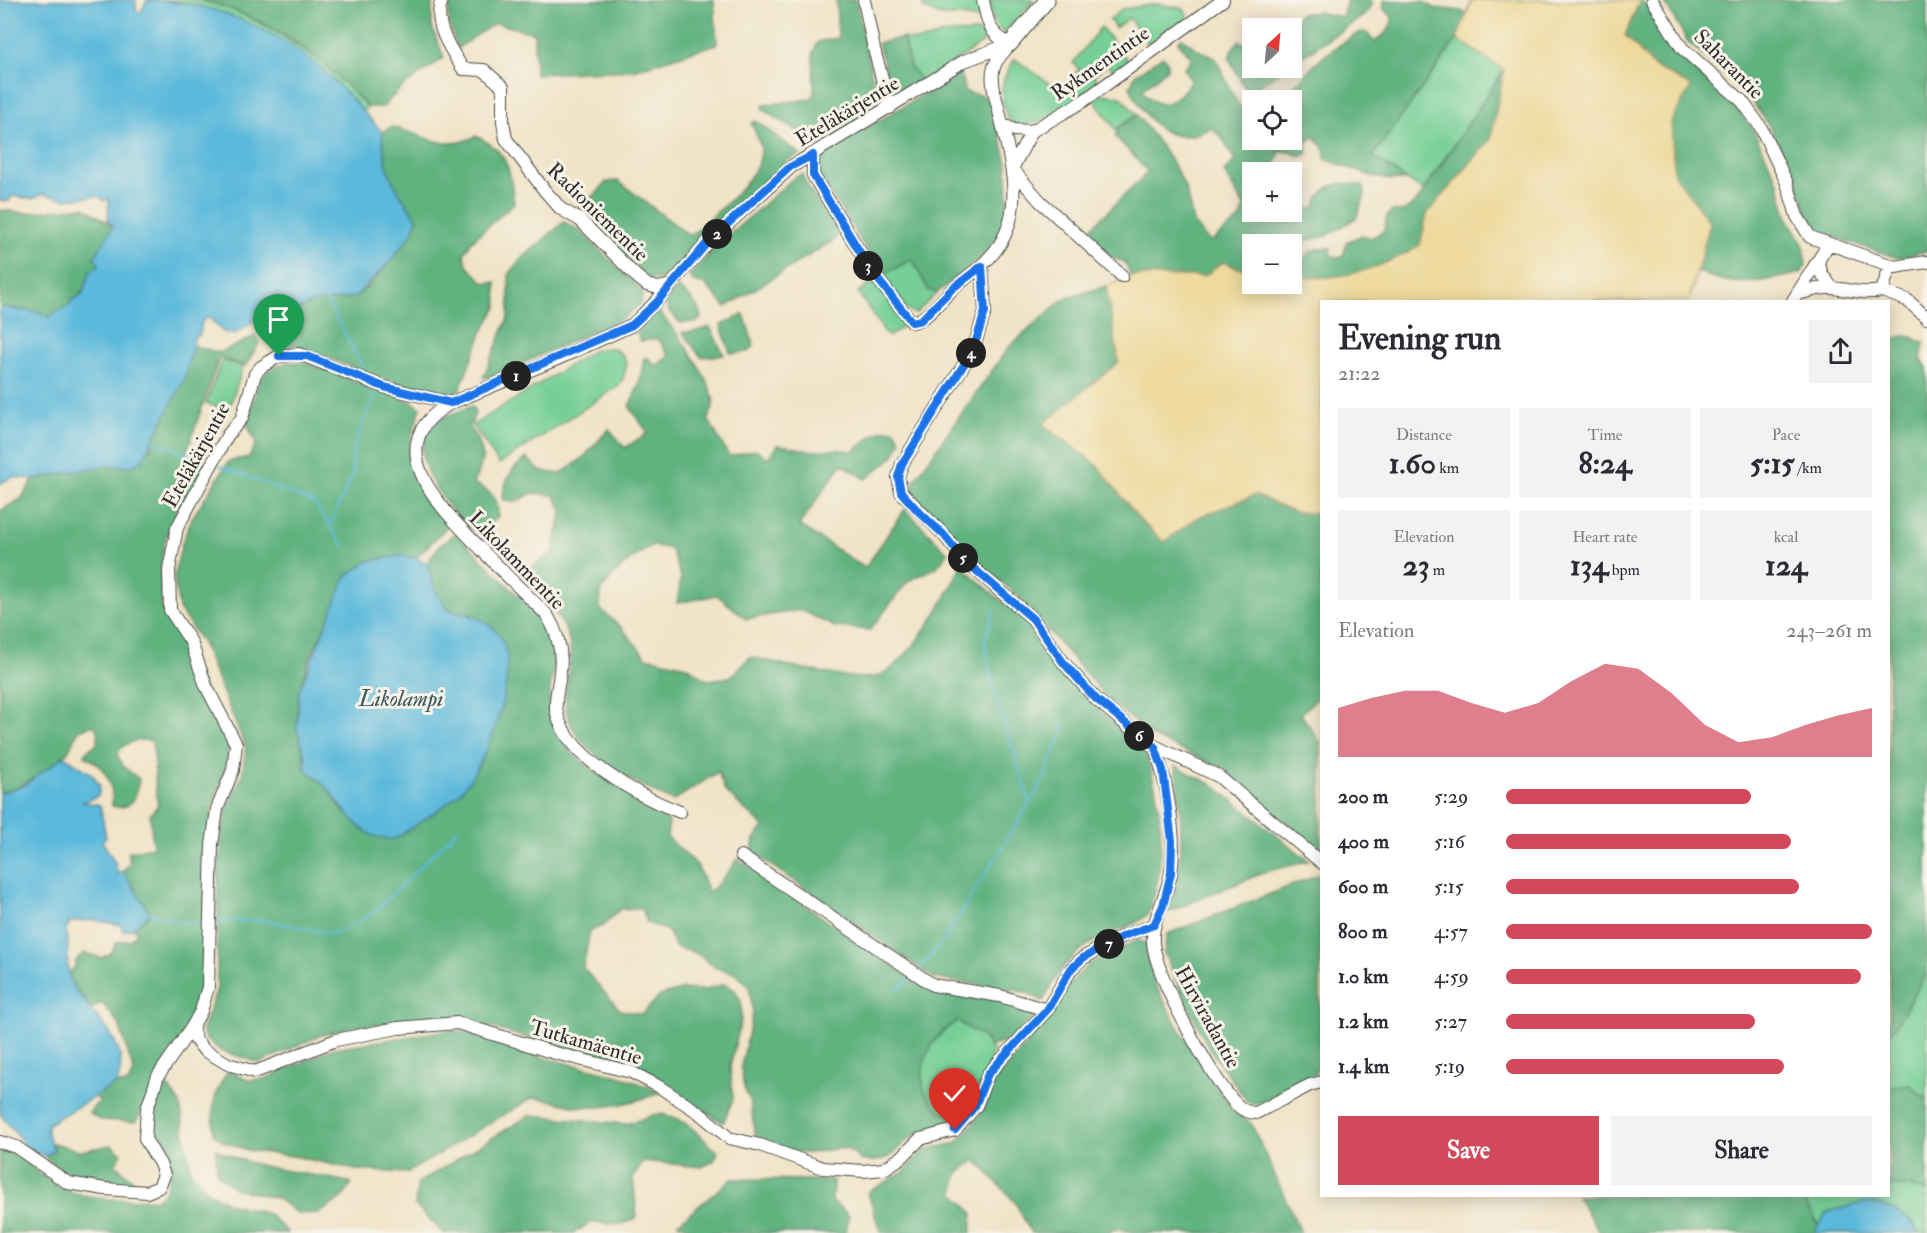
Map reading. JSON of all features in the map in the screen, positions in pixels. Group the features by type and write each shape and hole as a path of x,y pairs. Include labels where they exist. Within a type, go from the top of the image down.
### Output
{"main road":[{"path":"1010,44 1047,0"}],"street":[{"name":"Radioniementie","path":"442,0 439,7 444,36 463,69 484,70 503,87 503,122 506,140 519,160 561,209 580,220 636,276 647,285 658,288 671,285"},
{"path":"864,0 890,108"},
{"path":"813,155 813,175 872,272 912,322 921,320 953,288 982,266 1001,243 1009,228 1012,215 1012,169 994,91 994,67 1010,44 993,33 987,22 983,0"},
{"name":"Rykmentintie","path":"1032,131 1082,102 1223,0"},
{"name":"Saharantie","path":"1652,0 1682,48 1742,101 1760,126 1787,183 1797,216 1810,237 1890,266"},
{"name":"Eteläkärjentie","path":"0,1142 16,1147 68,1183 105,1189 154,1190 159,1186 164,1175 145,1139 145,1126 153,1087 201,1011 208,987 212,845 217,809 233,770 236,744 206,686 191,642 170,610 169,570 177,528 227,436 242,418 255,374 270,360 288,355 307,356 384,387 451,403 632,325 708,242 790,167 964,61 1010,44"},
{"path":"1002,124 1014,130 1032,131 1012,169"},
{"path":"1012,169 1040,201 1122,276"},
{"path":"1795,298 1828,245"},
{"path":"1882,291 1890,266 1927,261"},
{"path":"1818,262 1822,274 1832,288"},
{"path":"982,266 985,312 973,350 902,464 898,477 901,492 944,535 965,561 1033,619 1063,662 1096,699 1155,747 1218,776 1320,861"},
{"path":"1795,298 1816,288 1832,288 1864,294 1882,291 1907,300 1927,318"},
{"name":"Likolammentie","path":"451,403 426,420 416,449 419,467 428,487 444,511 547,615 556,630 562,658 556,691 559,721 575,746 628,787 680,812"},
{"name":"Hirviradantie","path":"1155,747 1163,770 1172,841 1171,873 1163,906 1154,925 1155,958 1164,982 1195,1040 1237,1105 1249,1113 1256,1113 1310,1085 1320,1082"},
{"path":"741,856 933,985 1000,996 1047,1010"},
{"name":"Tutkamäentie","path":"204,1050 228,1064 255,1072 282,1064 336,1040 398,1028 457,1023 555,1053 631,1072 658,1086 698,1112 729,1138 759,1145 823,1168 858,1172 884,1168 902,1157 920,1139 955,1130 975,1106 988,1074 1047,1010 1071,969 1083,958 1123,936 1154,925"},
{"path":"192,1027 195,1039 204,1050"},
{"path":"175,1051 189,1048 204,1050"}],"green space":[{"path":"147,0 198,0 223,5 274,30 321,61 368,107 356,116"},
{"path":"198,0 432,0 432,27 444,58 401,88 383,107 368,107 322,62 279,32 231,9"},
{"path":"451,0 714,0 717,44 633,70 535,74 534,33 495,23 458,48 449,18"},
{"path":"836,0 856,0 873,81 882,105 820,145 762,109 764,105 810,99 814,95 813,52 818,42 838,38"},
{"path":"980,0 982,15 977,19 940,16 923,8 923,5"},
{"path":"989,0 1034,0 1004,34 994,23"},
{"path":"1347,0 1372,0 1372,6 1365,15 1302,56 1302,18 1296,18 1299,14 1318,12 1342,17"},
{"path":"1383,0 1423,2 1435,8 1462,11 1467,16 1457,39 1373,156 1407,180 1375,177 1325,159 1325,151 1315,136 1306,143 1308,153 1300,157 1291,152 1280,152 1276,162 1242,162 1242,203 1224,172 1235,160 1222,138 1211,128 1183,136 1161,129 1144,112 1130,87 1135,75 1163,56 1167,61 1167,69 1142,90 1155,102 1162,103 1175,99 1191,81 1184,68 1192,58 1178,42 1182,38 1200,51 1215,57 1237,103 1242,108 1242,150 1302,150 1302,90 1289,90 1326,55 1361,32 1367,33 1374,42 1384,34 1391,25 1392,17 1383,8"},
{"path":"1640,0 1649,7 1673,52 1737,106 1754,131 1778,182 1788,219 1804,246 1806,265 1801,273 1761,281 1736,282 1724,281 1697,271 1710,223 1674,175 1671,122 1690,86 1654,67 1625,35"},
{"path":"1663,0 1927,0 1927,251 1898,258 1819,232 1807,213 1795,176 1766,121 1745,92 1688,42"},
{"path":"1158,4 1184,9 1188,16 1185,24 1151,47 1129,18 1115,28 1110,20 1122,9"},
{"path":"1101,27 1130,63 1116,75 1108,64 1094,75 1101,86 1047,117 1025,125 1012,122 1005,112 1002,87 1005,76 1015,59 1060,91 1079,69 1073,63"},
{"path":"977,32 984,34 983,42 923,83 910,67 903,38 919,40 948,33"},
{"path":"903,38 910,67 923,83 897,98 893,97 878,43"},
{"path":"1457,39 1504,70 1423,191 1373,156"},
{"path":"1239,41 1242,42 1242,78 1270,78 1253,90 1245,89 1229,58"},
{"path":"1504,70 1491,139 1427,214 1421,245 1391,261 1359,272 1342,276 1302,277 1302,262 1310,253 1317,249 1331,248 1330,255 1339,258 1344,255 1346,242 1362,235 1371,238 1384,231 1387,216 1392,211 1403,212 1418,200"},
{"path":"958,74 961,75 965,92 984,96 992,104 1007,163 1008,210 1001,232 988,251 938,292 929,291 912,259 883,275 819,176 817,161 821,155"},
{"path":"1103,94 1121,97 1137,115 1129,119 1117,131 1094,100"},
{"path":"1137,115 1175,167 1187,194 1193,221 1211,242 1242,217 1242,222 1302,222 1302,207 1315,208 1327,188 1347,183 1363,186 1365,195 1356,218 1327,236 1306,240 1302,243 1302,234 1242,234 1242,269 1223,262 1205,276 1131,276 1125,262 1111,257 1088,231 1148,172 1115,136 1119,127"},
{"path":"756,121 800,154 788,160 702,239 667,279 649,279 575,209 597,193 606,182 618,181 690,236 733,197 753,173 761,150 751,123"},
{"path":"391,127 443,143 464,141 476,136 495,148 501,155 511,181 514,203 471,242 464,254 468,267 485,283 496,282 497,307 482,333 459,391 444,396 384,379 297,346 279,345 272,339 282,321 298,308 316,302 353,297 360,293 399,250 413,227 417,219 396,188 385,158 382,132"},
{"path":"803,174 804,180 826,217 831,218 840,232 834,240 726,307 705,284 695,283 689,276 719,244 795,177"},
{"path":"84,207 113,226 94,259 99,262 97,268 91,270 78,298 66,308 51,315 50,318 26,310 0,307 0,210 27,213"},
{"path":"564,222 578,229 643,292 641,303 623,318 494,376 483,378 509,315 509,275 520,260"},
{"path":"912,259 929,291 938,292 915,314 905,307 883,275"},
{"path":"875,282 904,320 903,327 888,337 858,292"},
{"path":"1106,286 1119,362 1043,425 1097,465 1140,520 1164,542 1198,517 1255,495 1295,512 1320,514 1320,695 1301,714 1320,742 1320,852 1224,769 1151,736 1108,699 1018,596 970,555 951,532 923,508 912,491 914,481 1008,348 1062,300"},
{"path":"678,288 696,305 701,318 697,322 680,323 669,311 665,300"},
{"path":"659,312 682,341 704,376 714,400 708,419 729,456 757,450 768,458 777,445 810,451 853,452 878,433 895,430 901,441 893,457 866,479 842,464 799,525 865,568 905,509 948,553 936,568 908,581 870,630 835,627 801,610 746,619 717,595 677,603 681,577 671,549 653,545 622,566 601,590 600,609 621,627 646,657 687,666 707,680 730,677 750,657 835,675 868,678 878,676 890,669 915,643 937,611 961,566 1027,623 1050,663 1146,754 1158,807 1161,845 1157,882 1149,910 1146,916 1138,922 1096,940 1077,953 1062,969 1043,1001 1026,992 934,978 752,852 754,839 764,827 725,791 718,772 673,801 609,766 593,753 571,725 565,701 570,657 569,640 562,622 523,578 530,568 553,553 562,510 554,495 532,493 515,503 503,500 504,487 512,471 527,458 540,471 560,474 583,458 609,429 625,448 648,433 629,406 639,385 644,359 647,357 656,366 669,356 658,339 640,341 637,334 648,315"},
{"path":"744,314 754,346 748,352 730,353 721,325"},
{"path":"710,327 724,355 701,357 682,332 693,332"},
{"path":"1907,335 1924,343 1921,359 1927,367 1927,972 1890,1035 1890,339"},
{"path":"255,336 260,342 245,366 219,358 185,457 207,465 178,509 165,540 161,565 162,606 188,653 229,743 226,767 212,808 203,983 195,1011 136,1122 100,1120 89,1113 96,1104 101,1102 94,1096 116,1084 127,1084 134,1072 119,1024 102,1003 92,1008 74,988 67,972 73,970 77,959 85,953 101,958 111,953 117,942 130,940 137,933 134,928 150,914 123,871 130,863 128,852 153,847 150,815 158,805 153,748 151,740 136,741 124,746 117,754 123,766 139,779 135,797 125,806 112,806 110,783 107,776 98,765 85,756 86,751 97,744 98,734 95,726 87,727 77,733 68,751 52,766 24,784 0,793 0,511 21,499 34,479 103,466 130,466 150,449 161,419 185,378 191,345 220,353"},
{"path":"612,348 622,355 626,364 619,386 499,464 473,425 596,349"},
{"path":"222,360 243,367 228,411 206,403"},
{"path":"287,362 305,363 412,402 421,408 412,433 409,460 421,491 449,525 416,558 399,556 369,561 330,619 309,661 298,705 298,728 305,769 326,786 346,815 471,614 448,610 435,590 427,563 439,546 456,533 541,619 552,639 555,661 550,689 550,717 571,752 604,779 660,812 669,822 667,837 697,865 708,892 719,883 738,859 926,989 966,997 996,999 1035,1012 1034,1017 1019,1031 997,1045 990,1046 982,1036 957,1021 947,1028 930,1048 925,1059 923,1083 934,1105 943,1113 955,1114 955,1122 942,1129 914,1135 889,1157 875,1161 860,1160 849,1150 843,1149 808,1153 794,1152 755,1134 750,1100 744,1088 741,1067 753,1013 749,986 734,973 716,968 696,953 675,947 668,931 647,923 642,909 620,909 604,925 590,931 583,968 620,1010 642,1014 660,996 683,989 704,990 724,984 735,990 741,1001 741,1021 730,1067 733,1100 723,1123 646,1073 616,1060 561,1048 453,1016 347,1028 319,1036 260,1063 221,1051 205,1039 202,1029 217,989 218,872 222,832 226,809 242,776 246,748 202,643 179,609 174,576 182,543 192,518 229,461 249,457 256,444 247,424 258,384 268,370"},
{"path":"472,406 475,413 470,427 479,442 482,455 481,467 473,483 493,496 497,504 498,517 484,529 472,530 453,511 434,485 423,456 423,443 432,425 448,415"},
{"path":"1175,766 1213,785 1309,861 1265,872 1166,913 1173,896 1180,860 1180,803"},
{"path":"1320,874 1320,1061 1315,1074 1261,1103 1248,1103 1208,1046 1183,996 1164,953 1167,934"},
{"path":"1138,940 1147,944 1148,959 1156,986 1178,1027 1233,1111 1251,1123 1301,1233 1140,1233 1114,1229 1109,1233 1031,1233 1015,1202 976,1160 957,1174 954,1193 973,1213 971,1233 883,1233 879,1229 868,1192 904,1172 924,1150 956,1143 975,1122 987,1102 994,1082 1044,1023 1070,984 1089,964"},
{"path":"1927,972 1927,1100 1910,1085 1890,1088 1890,1035"},
{"path":"957,1021 982,1036 993,1051 971,1101 960,1112 952,1114 937,1109 926,1095 922,1086 921,1070 932,1045 950,1025"},
{"path":"451,1030 480,1036 544,1058 628,1079 660,1093 628,1103 596,1107 573,1106 532,1098 407,1173 356,1170 299,1157 251,1151 224,1142 214,1134 214,1101 228,1071 248,1080 264,1079 334,1048"},
{"path":"161,1078 180,1103 190,1169 208,1192 228,1203 269,1214 288,1233 0,1233 0,1149 23,1160 51,1182 70,1192 107,1199 157,1199 166,1190 170,1172 150,1138"},
{"path":"1910,1085 1927,1100 1927,1192 1909,1186 1890,1186 1890,1088"},
{"path":"656,1114 666,1115 683,1122 718,1152 714,1161 702,1167 643,1161 633,1177 637,1218 622,1224 590,1223 574,1233 443,1233 415,1205 418,1183 530,1115 627,1124"},
{"path":"53,1143 81,1151 111,1145 122,1153 115,1164 134,1181 135,1185 86,1180 64,1171 44,1156 54,1151"},
{"path":"216,1149 265,1167 352,1183 343,1197 320,1213 298,1214 277,1198 236,1189 217,1174"},
{"path":"732,1179 833,1180 832,1201 849,1215 846,1233 700,1233 678,1223"},
{"path":"1890,1186 1910,1186 1927,1192 1927,1233 1814,1233 1819,1225 1803,1197 1890,1197"},
{"path":"1578,1197 1803,1197 1819,1225 1814,1233 1600,1233"}],"sand":[{"path":"1472,0 1640,0 1625,35 1654,67 1691,86 1671,122 1674,174 1710,223 1689,300 1320,300 1320,514 1295,512 1255,495 1198,517 1164,542 1140,520 1097,465 1043,424 1119,362 1106,286 1131,276 1205,276 1223,262 1242,269 1242,294 1302,294 1302,277 1342,276 1375,267 1406,254 1420,245 1427,214 1491,139 1504,70 1457,39"}],"water":[{"path":"0,0 136,0 136,11 141,12 147,0 170,1 214,10 257,27 315,63 382,132 385,158 392,179 417,219 412,233 392,259 355,297 311,303 284,318 268,312 235,334 223,332 208,317 202,322 200,335 195,336 185,378 141,462 130,466 103,466 34,479 12,477 0,484 0,307 41,313 50,318 51,315 69,306 72,300 82,295 91,270 97,268 99,263 94,259 113,226 108,220 109,198 104,201 99,196 65,199 43,194 33,199 12,196 9,201 0,201"},
{"name":"Likolampi","path":"399,556 416,558 427,563 435,590 448,610 486,622 498,633 506,656 507,675 498,718 472,777 448,803 395,839 372,835 363,830 325,785 305,769 306,758 297,729 299,691 346,576 369,561"},
{"path":"64,756 92,774 100,786 98,796 83,802 100,805 106,837 102,841 116,864 117,874 123,871 150,913 134,928 123,931 121,925 94,920 70,922 66,929 69,976 74,987 116,1044 120,1056 120,1070 116,1084 48,1124 47,1133 54,1151 44,1156 27,1148 0,1114 0,793 23,786"},
{"path":"1866,1202 1903,1215 1919,1233 1814,1233 1827,1212"}],"waterway":[{"path":"327,301 366,373"},
{"path":"330,525 352,476 354,446 376,390"},
{"path":"153,441 206,461"},
{"path":"220,466 314,503 343,545"},
{"path":"994,610 985,642 993,688 1030,803"},
{"path":"920,968 940,946 1030,803 1046,775 1065,725"},
{"path":"218,922 264,920 332,934 347,929 378,909 458,829"},
{"path":"150,913 175,921 203,925"},
{"path":"898,990 909,979"},
{"path":"1863,1197 1866,1202"}],"route":[{"path":"279,356 299,354 307,356 384,387 451,403 632,325 657,302 708,242 790,167 813,155 813,175 872,272 904,315 912,322 921,320 953,288 982,266 985,312 973,350 902,464 898,477 901,492 958,550 965,561 1033,619 1063,662 1096,699 1155,747 1163,770 1172,841 1171,873 1163,906 1154,925 1123,936 1083,958 1071,969 1047,1010 988,1074 975,1106 955,1130"}]}
